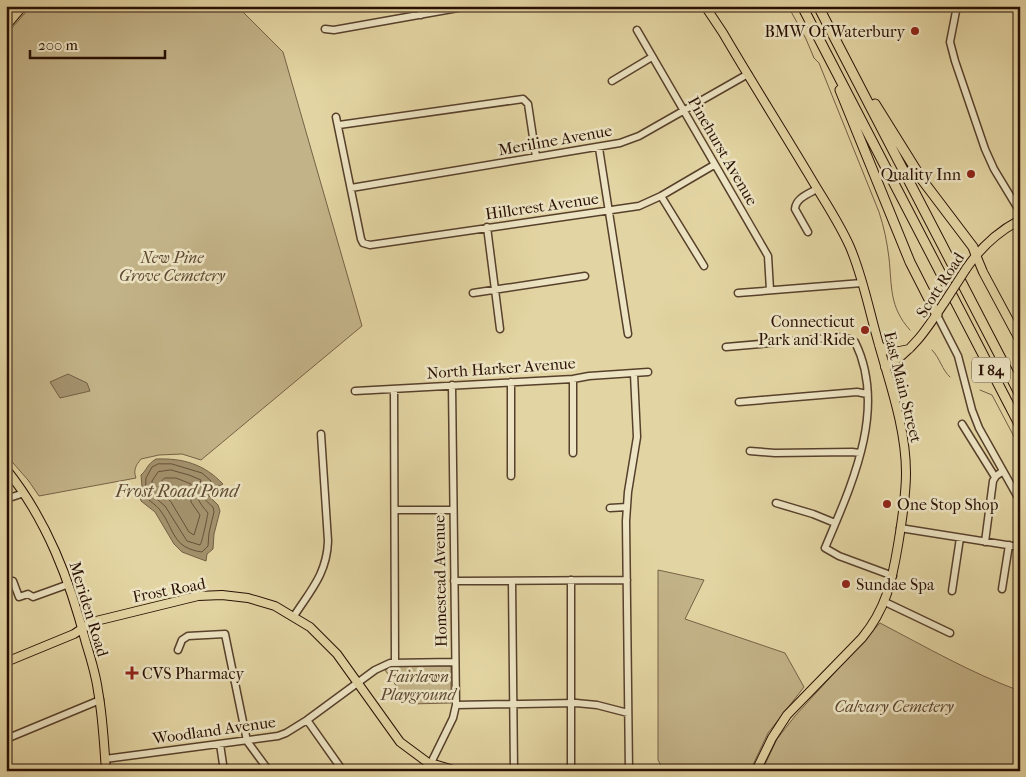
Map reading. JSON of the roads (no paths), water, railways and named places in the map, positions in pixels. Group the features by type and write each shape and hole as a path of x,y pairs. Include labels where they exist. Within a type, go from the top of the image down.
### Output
{"highway":[{"name":"I 84","path":"802,6 1020,426"},
{"name":"I 84","path":"818,6 1020,395"},
{"path":"851,70 861,79 912,165 976,255"},
{"path":"838,77 842,97 892,219 912,267 936,315"}],"main road":[{"path":"6,26 23,6"},
{"name":"East Main Street","path":"705,6 817,188 846,240 862,283 900,420 905,449 905,492 893,576 885,602 862,638 784,720 769,744 756,771"},
{"name":"Scott Road","path":"885,367 900,358 911,348 944,304 976,255 997,234 1020,220"},
{"path":"976,255 1020,341"},
{"path":"879,344 884,350 890,352 911,348"},
{"name":"Meriden Road","path":"6,469 24,493 48,535 69,584 100,700 106,771"},
{"name":"Frost Road","path":"6,662 74,634 92,622 185,598 213,595 239,596 260,601 294,616 327,643 400,742 429,767 457,771"}],"street":[{"path":"419,6 421,15"},
{"path":"325,29 334,30 469,6"},
{"path":"957,6 950,42 955,61 985,149 994,169 1020,212"},
{"name":"Pinehurst Avenue","path":"637,30 768,256 770,290"},
{"path":"612,81 652,57"},
{"name":"Meriline Avenue","path":"351,188 620,143 639,136 748,74"},
{"path":"339,125 523,99 528,104 536,157"},
{"path":"336,117 351,188"},
{"path":"599,148 628,334"},
{"name":"Hillcrest Avenue","path":"351,188 361,239 363,244 370,246 487,227 639,206 661,196 714,165"},
{"path":"808,232 795,209 795,205 797,201 817,188"},
{"path":"661,196 704,266"},
{"path":"487,227 500,328"},
{"path":"473,293 585,276"},
{"path":"738,293 862,283"},
{"path":"936,315 958,356 979,428 1020,501"},
{"path":"726,347 839,337 850,338 856,344 865,374 867,427 860,453 825,548 839,556 893,576"},
{"name":"North Harker Avenue","path":"355,391 573,379 589,376 648,372"},
{"path":"629,771 627,507 637,437 634,374"},
{"path":"573,379 573,453"},
{"path":"511,382 511,476"},
{"name":"Homestead Avenue","path":"429,767 453,718 456,705 452,385"},
{"path":"394,389 396,662"},
{"path":"739,402 857,392 867,394"},
{"path":"962,424 995,477 985,542"},
{"path":"294,616 322,575 328,556 321,434"},
{"path":"750,452 860,453"},
{"path":"995,477 1003,471"},
{"path":"6,499 24,493"},
{"path":"776,503 835,523"},
{"path":"610,508 627,507"},
{"path":"396,510 453,510"},
{"path":"900,528 1020,546"},
{"path":"952,591 960,538"},
{"path":"1002,589 1009,545"},
{"path":"13,580 19,597 28,594 33,597 69,584"},
{"path":"571,580 571,771"},
{"path":"454,581 627,580"},
{"path":"512,581 514,771"},
{"path":"885,602 950,633"},
{"path":"178,650 182,640 188,636 224,634 248,741 269,771"},
{"name":"Woodland Avenue","path":"105,759 278,736 307,720 375,670 396,662 455,662"},
{"path":"6,739 100,700"},
{"path":"456,705 570,703 597,705 628,713"},
{"path":"307,720 343,771"},
{"path":"220,744 224,771"}],"water":[{"path":"68,374 87,383 90,391 60,398 50,382"},
{"name":"Frost Road Pond","path":"156,459 184,461 201,467 223,484 209,491 209,496 218,505 220,511 214,534 213,549 207,554 206,561 182,552 174,544 155,512 141,501 141,475 150,463"}],"waterway":[{"path":"788,6 814,58 819,63 879,212 887,246 891,287 895,304 898,313 910,330"},
{"path":"932,350 950,377"},
{"path":"980,390 992,395 1020,448"}],"place":[{"name":"BMW Of Waterbury","path":"915,31"},
{"name":"Quality Inn","path":"971,174"},
{"name":"Connecticut Park and Ride","path":"865,330"},
{"name":"One Stop Shop","path":"887,504"},
{"name":"Sundae Spa","path":"846,584"},
{"name":"CVS Pharmacy","path":"132,673"}],"park label":[{"name":"New Pine Grove Cemetery","path":"172,266"},
{"name":"Fairlawn Playground","path":"418,685"},
{"name":"Calvary Cemetery","path":"894,706"}]}
